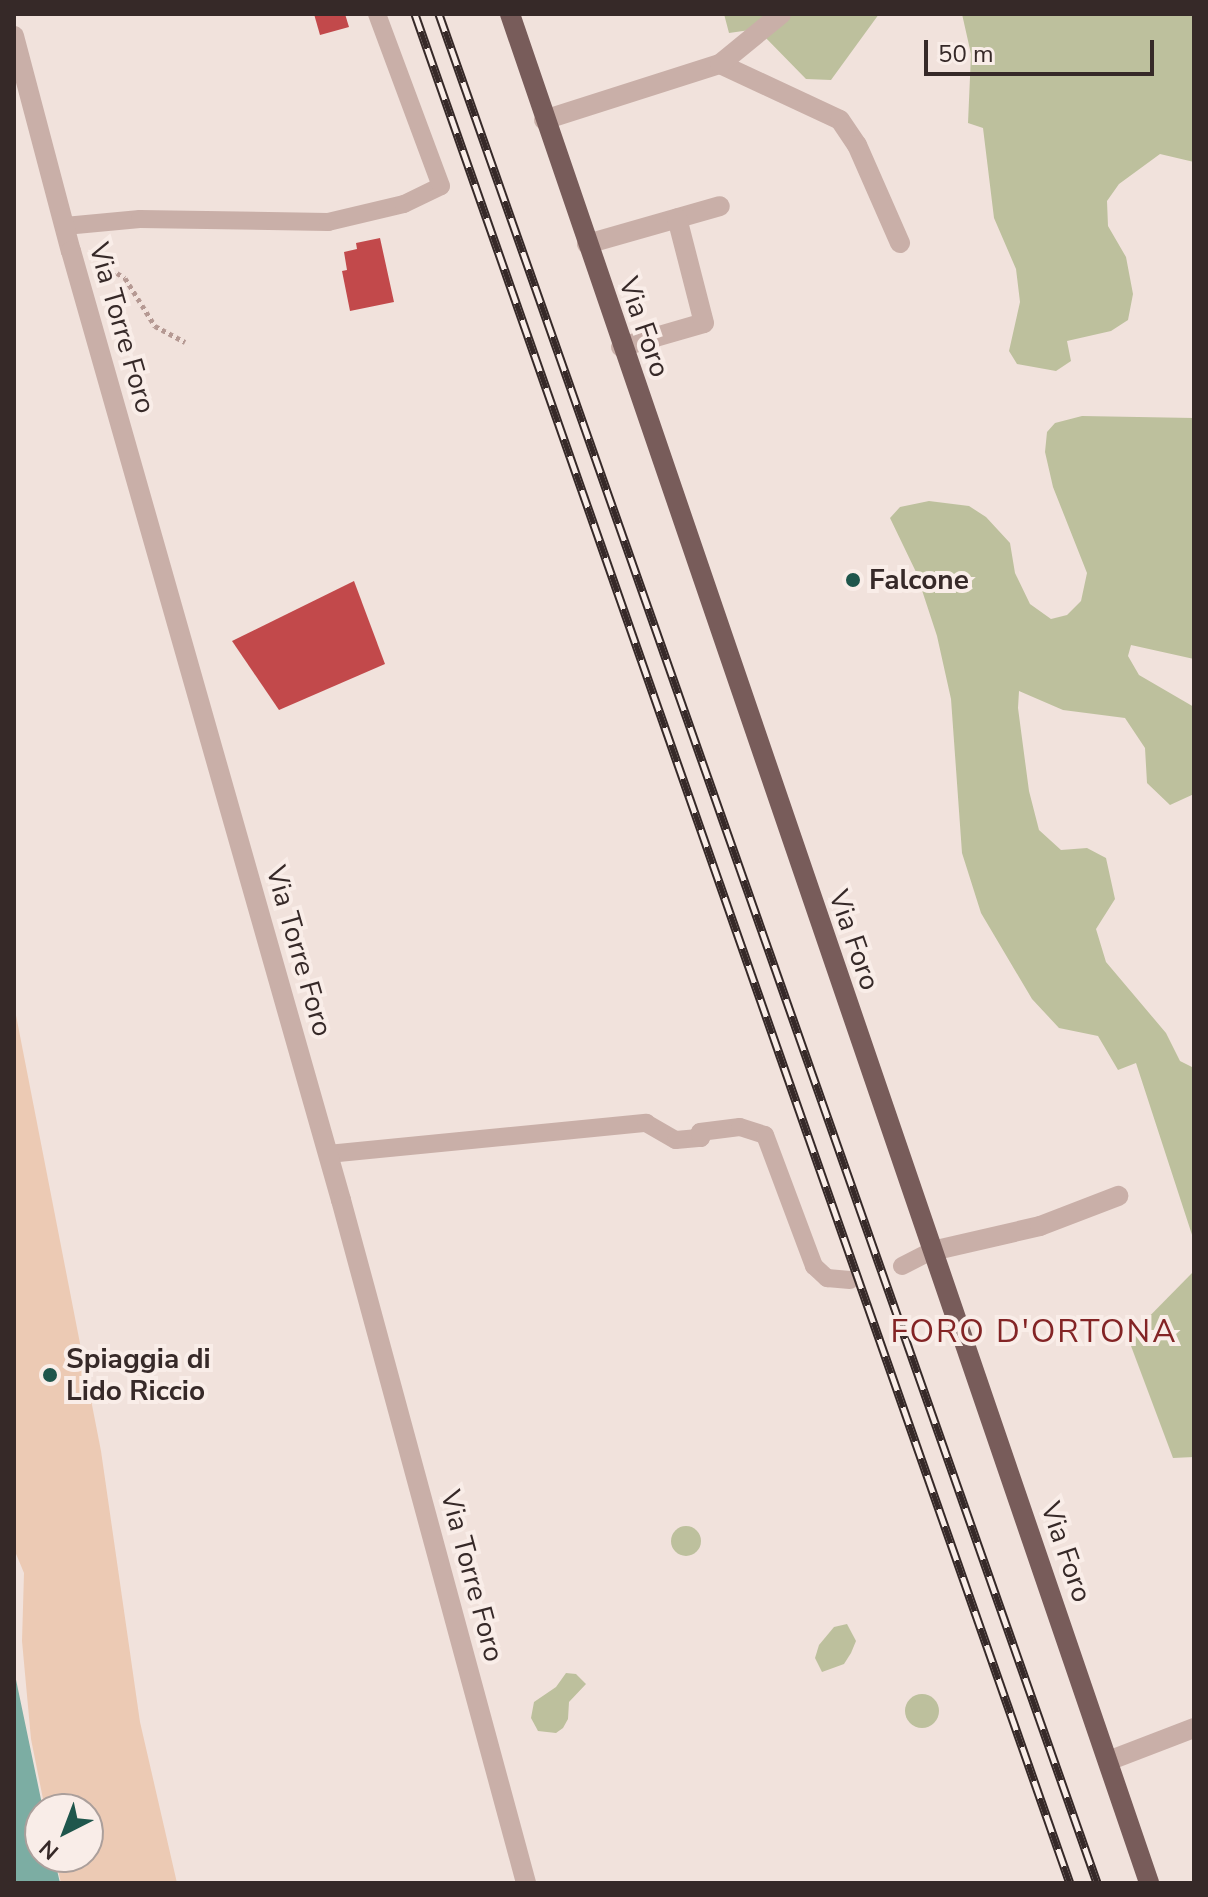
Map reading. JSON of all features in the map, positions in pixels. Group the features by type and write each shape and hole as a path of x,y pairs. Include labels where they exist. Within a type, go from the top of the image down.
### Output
{"main road":[{"name":"Via Foro","path":"510,14 621,347 1149,1883"}],"street":[{"path":"544,120 720,64 781,14"},
{"name":"Via Torre Foro","path":"14,36 79,280 328,1154 526,1883"},
{"path":"720,64 840,120 857,145 900,243"},
{"path":"587,244 720,206"},
{"path":"621,347 704,323 677,218"},
{"path":"932,1251 1040,1226 1118,1196"},
{"path":"1108,1761 1194,1728"}],"lane":[{"path":"65,226 140,219 328,222 404,204 441,186 377,14"},
{"path":"328,1154 646,1123 676,1140 701,1138 700,1132 740,1127 765,1135 814,1266 827,1278 850,1280"},
{"path":"902,1266 932,1251"}],"path":[{"path":"79,280 117,273 125,278 155,326 185,342"}],"green space":[{"path":"724,14 879,14 831,80 806,79 757,29 729,33"},
{"path":"962,14 1194,14 1194,162 1160,154 1119,184 1107,201 1108,226 1126,257 1133,294 1128,320 1111,331 1067,341 1071,361 1056,371 1017,364 1009,351 1020,302 1016,269 994,218 983,128 968,123 971,54"},
{"path":"1082,416 1194,418 1194,659 1131,645 1128,656 1139,675 1194,707 1194,794 1170,805 1147,783 1145,748 1125,718 1063,710 1019,691 1018,708 1029,791 1039,830 1061,850 1087,848 1106,858 1115,899 1096,929 1106,962 1166,1033 1180,1061 1194,1068 1194,1241 1136,1063 1118,1070 1098,1036 1059,1028 1032,999 981,913 962,853 951,699 937,636 916,572 890,518 900,507 929,501 969,506 986,517 1010,543 1015,573 1030,604 1051,619 1067,615 1081,601 1087,573 1053,487 1045,452 1047,432 1055,423"},
{"path":"1194,1271 1194,1457 1173,1458 1128,1338"},
{"path":"686,1526 697,1530 701,1541 697,1552 686,1556 675,1552 671,1541 675,1530"},
{"path":"847,1624 856,1641 851,1653 844,1664 822,1672 815,1658 819,1645 834,1627"},
{"path":"566,1673 576,1674 586,1684 569,1702 568,1719 563,1728 556,1733 538,1731 531,1718 534,1702 556,1687"},
{"path":"922,1694 934,1699 939,1711 934,1723 922,1728 910,1723 905,1711 910,1699"}],"sand":[{"name":"Spiaggia di Lido Riccio","path":"14,1005 101,1451 140,1722 177,1883 61,1883 59,1873 104,1873 104,1793 42,1793 31,1739 22,1641 24,1573 14,1549"}],"water":[{"path":"14,1670 40,1793 24,1793 24,1873 58,1873 60,1883 14,1883"}],"building":[{"path":"314,14 345,14 349,27 320,35"},
{"path":"380,238 394,302 350,311 342,271 347,270 344,252 357,249 356,243"},
{"path":"354,581 385,664 279,710 232,641"}],"railway":[{"path":"415,14 1070,1883"},
{"path":"439,14 1097,1883"}],"place":[{"name":"Falcone","path":"853,580"},
{"name":"Spiaggia di Lido Riccio","path":"50,1375"}],"district":[{"name":"FORO D'ORTONA","path":"1034,1332"}]}
